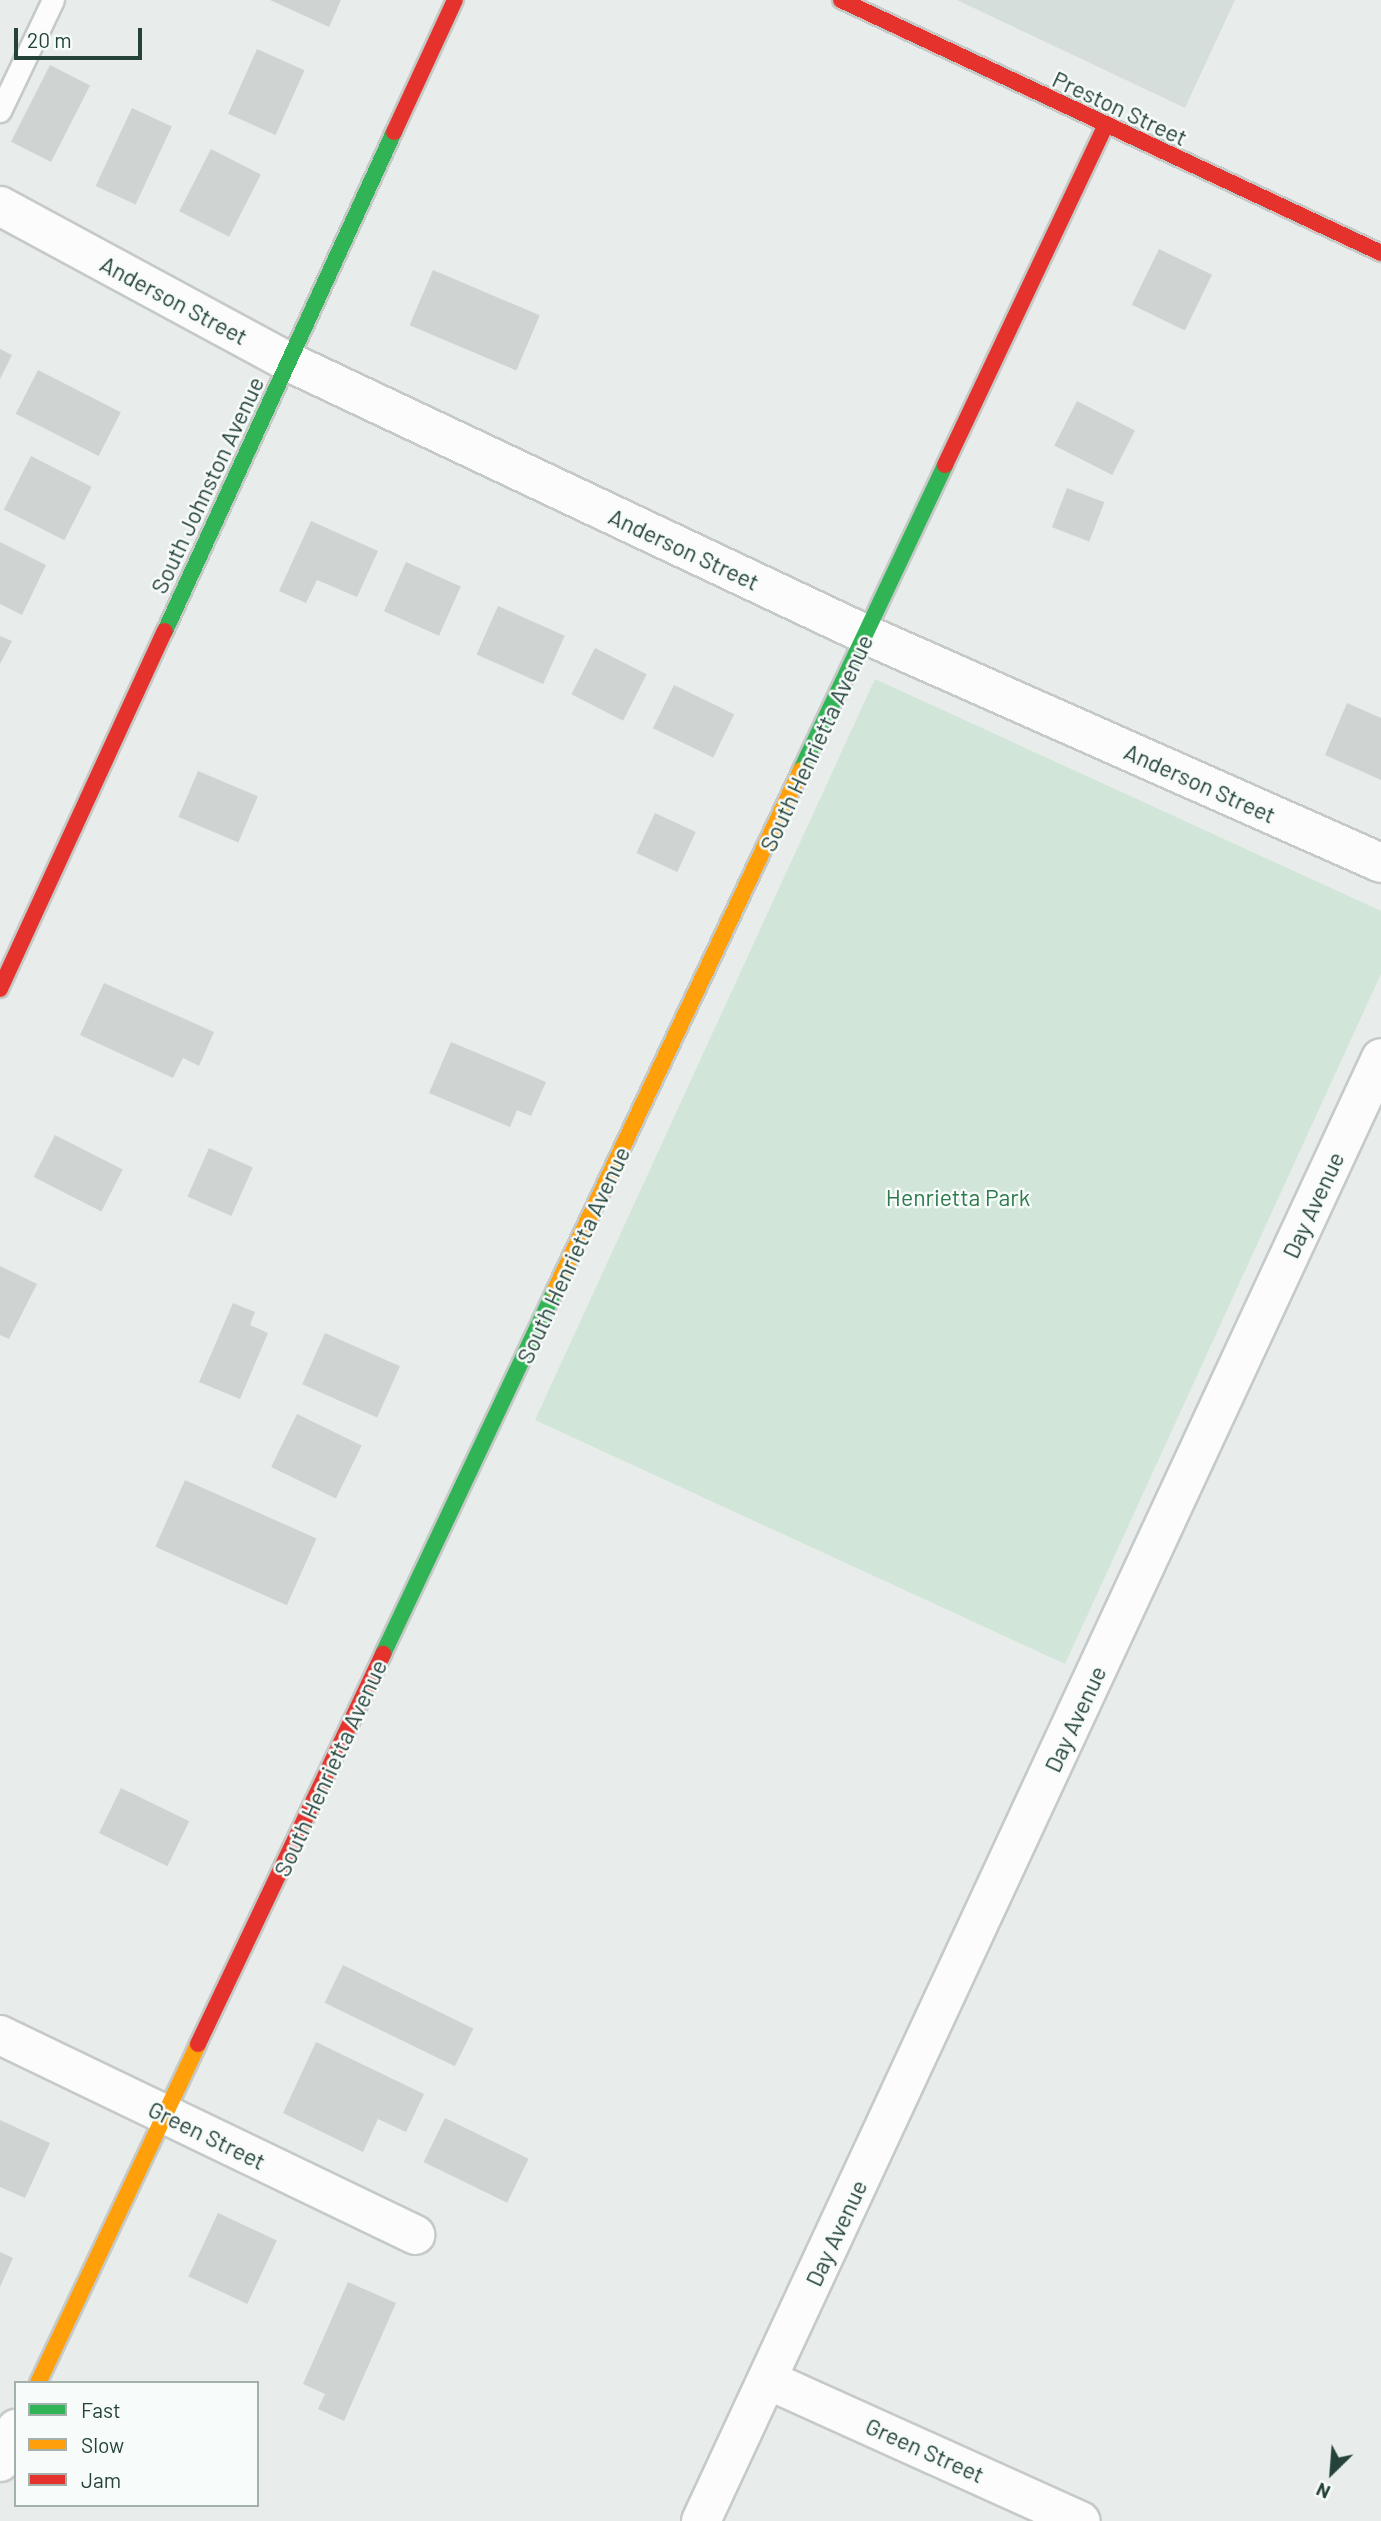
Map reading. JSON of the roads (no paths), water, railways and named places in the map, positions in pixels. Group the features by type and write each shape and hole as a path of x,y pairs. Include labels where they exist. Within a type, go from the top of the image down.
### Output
{"street":[{"name":"South Johnston Avenue","path":"0,989 455,0"},
{"name":"Preston Street","path":"841,0 1105,127 1381,253"},
{"name":"South Henrietta Avenue","path":"39,2381 1105,127"},
{"name":"Anderson Street","path":"0,206 289,362 867,635 1381,863"},
{"name":"Day Avenue","path":"701,2521 1381,1058"},
{"name":"Green Street","path":"0,2035 415,2235"},
{"name":"Green Street","path":"768,2380 1081,2521"},
{"path":"0,2462 14,2433"}],"lane":[{"path":"0,111 52,0"}],"park label":[{"name":"Henrietta Park","path":"958,1197"}]}
